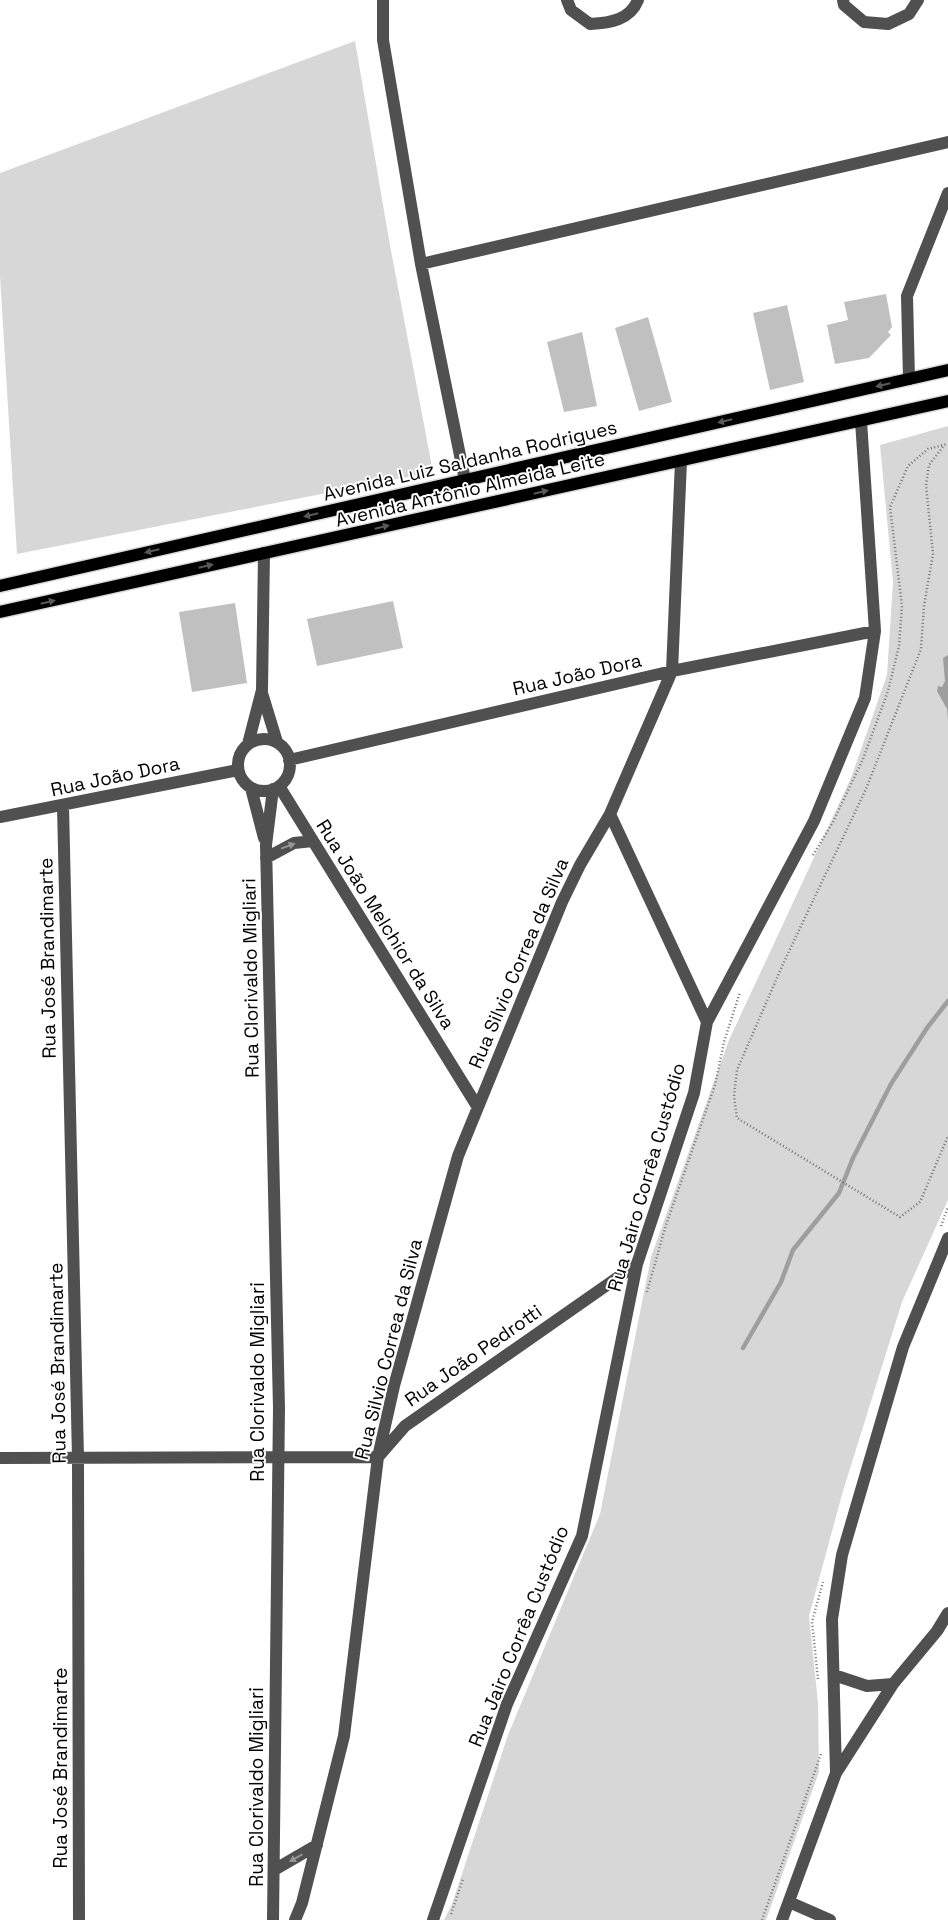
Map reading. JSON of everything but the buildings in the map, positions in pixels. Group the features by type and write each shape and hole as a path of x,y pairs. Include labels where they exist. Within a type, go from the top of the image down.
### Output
{"main road":[{"name":"Avenida Luiz Saldanha Rodrigues","path":"0,586 948,370"},
{"name":"Avenida Antônio Almeida Leite","path":"0,612 948,401"}],"street":[{"path":"383,0 382,40 421,264 465,480"},
{"path":"567,0 571,10 590,24 613,22 634,10 638,0"},
{"path":"843,0 844,5 864,22 888,24 909,14 918,0"},
{"path":"421,264 948,142"},
{"path":"909,379 907,296 948,193"},
{"name":"Rua Jairo Corrêa Custódio","path":"433,1920 507,1704 582,1536 637,1264 694,1093 708,1022 814,821 865,698 875,631 861,421"},
{"name":"Rua Silvio Correa da Silva","path":"295,1920 302,1903 344,1736 378,1457 394,1386 458,1156 562,902 580,865 610,814 672,671 681,461"},
{"path":"262,690 277,742 287,753 289,760 288,774 276,788 258,790 251,788 241,777 238,770 239,755 248,744 262,690 264,554"},
{"name":"Rua João Dora","path":"289,760 672,671 875,631"},
{"path":"248,744 262,739 277,742"},
{"name":"Rua João Dora","path":"0,817 238,770"},
{"name":"Rua Clorivaldo Migliari","path":"251,788 266,851"},
{"name":"Rua João Melchior da Silva","path":"276,788 313,841 477,1106"},
{"name":"Rua Clorivaldo Migliari","path":"273,1920 279,1408 266,851 276,788"},
{"name":"Rua José Brandimarte","path":"63,806 78,1458 80,1920"},
{"path":"610,814 708,1022"},
{"path":"266,851 294,843 313,841"},
{"path":"836,1773 832,1619 842,1556 903,1347 948,1238"},
{"name":"Rua João Pedrotti","path":"378,1457 405,1426 637,1264"},
{"path":"0,1458 378,1457"},
{"path":"782,1920 836,1773 893,1684 937,1631 948,1613"},
{"path":"834,1674 867,1686 893,1684"},
{"path":"274,1870 317,1846"},
{"path":"788,1902 830,1920"}],"path":[{"path":"808,863 834,822 863,759 888,692 899,646 902,606 890,507 908,466 928,450 947,443"},
{"path":"947,443 939,449 929,465 926,485 933,554 924,606 921,649 866,789 783,964 737,1070 734,1096 737,1118 900,1217 920,1202 948,1136"},
{"path":"644,1300 665,1228 715,1085 726,1034 741,989"},
{"path":"448,1920 466,1871"}],"shaded area":[{"path":"355,41 389,240 433,472 17,554 0,276 0,173"},
{"path":"948,426 948,1200 902,1302 843,1491 809,1616 818,1703 819,1772 766,1920 444,1920 452,1904 508,1735 600,1514 651,1257 729,1040 851,778 887,675 893,582 880,445"},
{"path":"948,655 948,720 947,709 937,691 938,686 942,687 945,681 943,658"}],"waterway":[{"path":"743,1348 781,1282 793,1250 839,1193 853,1158 891,1084 927,1028 948,1001"}]}
